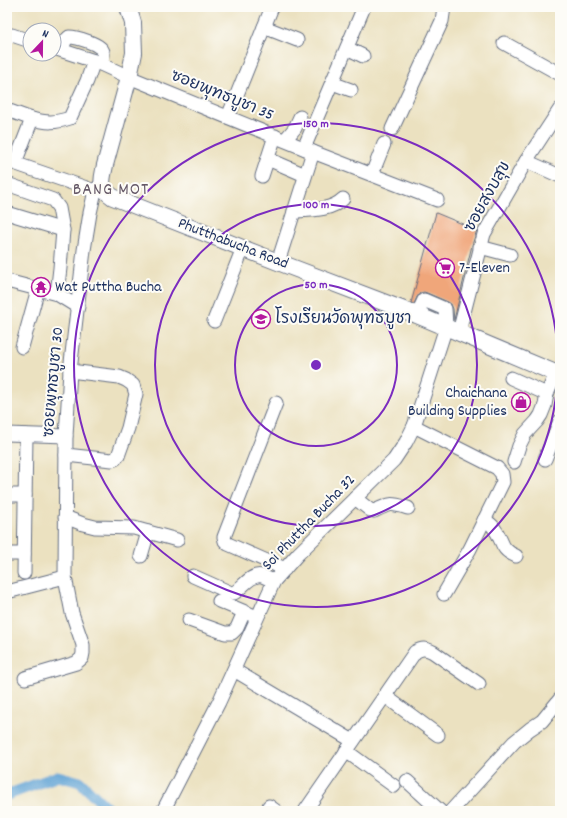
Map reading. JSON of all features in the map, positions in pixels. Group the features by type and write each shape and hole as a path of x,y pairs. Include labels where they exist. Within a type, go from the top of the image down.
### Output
{"main road":[{"path":"98,187 129,77 134,53 133,23 128,7"},
{"name":"Phutthabucha Road","path":"98,187 103,188 113,197 417,315 558,374"}],"street":[{"path":"228,117 272,7"},
{"path":"278,262 305,175 308,150 332,83 364,7"},
{"path":"392,128 442,21 444,7"},
{"path":"264,27 297,40"},
{"path":"12,35 22,38"},
{"path":"504,43 560,74"},
{"path":"347,48 363,56"},
{"name":"ซอยพุทธบูชา 35","path":"62,50 98,63 308,150 437,200"},
{"path":"7,110 32,119 50,123 70,118 87,81 98,63"},
{"path":"332,83 351,90"},
{"name":"ซอยสงบสุข","path":"452,330 484,234 526,162 560,109"},
{"path":"262,176 268,159 280,138 295,128 300,117"},
{"path":"32,119 11,162 98,187"},
{"path":"372,174 384,144"},
{"path":"268,159 305,175"},
{"path":"526,162 560,176"},
{"path":"7,184 53,200 59,208 63,230 57,294"},
{"name":"ซอยพุทธบูชา 30","path":"25,678 76,663 82,658 84,653 83,645 72,613 65,577 66,436 70,370 84,250 98,187"},
{"path":"294,211 318,210 334,206 343,199"},
{"path":"7,213 63,230"},
{"path":"480,247 510,255"},
{"path":"214,321 242,248"},
{"path":"7,281 57,294 78,307"},
{"path":"22,347 38,289"},
{"name":"Soi Phuttha Bucha 32","path":"164,811 234,670 274,581 304,548 394,460 406,442 414,426 452,330"},
{"path":"66,455 104,460 115,459 118,456 128,428 136,394 133,385 119,377 70,370"},
{"path":"514,462 525,434 541,415 547,394 558,374"},
{"path":"511,378 547,394"},
{"path":"276,403 224,540 228,544 285,569"},
{"path":"545,459 560,422"},
{"path":"414,426 497,468 502,474 503,482 470,549 444,594"},
{"path":"7,434 66,436"},
{"path":"24,573 26,435"},
{"path":"7,495 25,495"},
{"path":"355,498 370,510 374,511 389,504 408,508"},
{"path":"65,517 95,527 134,528 177,540"},
{"path":"484,520 494,528 503,546 508,552 516,556"},
{"path":"141,556 148,532"},
{"path":"7,554 24,554"},
{"path":"193,576 234,593 255,576 261,576 274,581"},
{"path":"7,592 65,577"},
{"path":"219,601 257,617"},
{"path":"189,620 225,633 232,633 237,628 244,612"},
{"path":"309,810 349,746 415,652 426,648 479,684"},
{"path":"234,670 349,746 394,786"},
{"path":"385,696 438,735"},
{"path":"451,811 514,742 542,721 560,699"},
{"path":"407,781 434,809"}],"building":[{"name":"7-Eleven","path":"436,213 477,230 454,320 451,304 427,293 420,293 414,304 411,303"}],"waterway":[{"path":"7,795 58,776 80,782 110,811"}],"place":[{"name":"7-Eleven","path":"445,268"},
{"name":"Wat Puttha Bucha","path":"41,287"},
{"name":"โรงเรียนวัดพุทธบูชา","path":"261,319"},
{"name":"Chaichana Building Supplies","path":"521,402"}],"district":[{"name":"BANG MOT","path":"111,190"}]}
